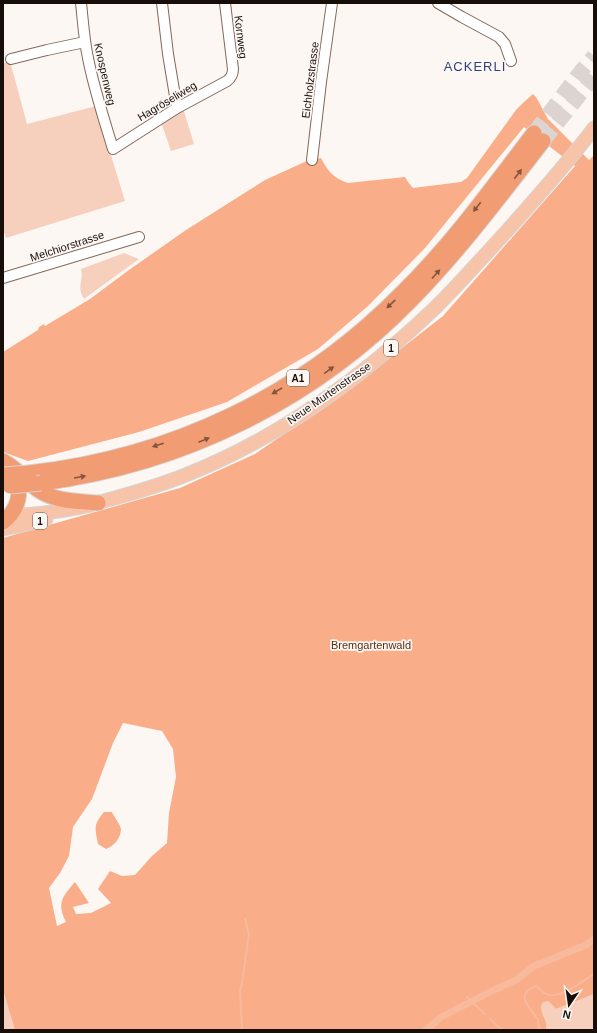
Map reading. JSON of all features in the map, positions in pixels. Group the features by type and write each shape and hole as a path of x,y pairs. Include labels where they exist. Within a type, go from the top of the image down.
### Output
{"highway":[{"name":"A1","path":"538,137 475,228 416,295 371,338 310,384 278,404 212,437 177,451 141,462 103,472 41,483 4,475 58,469 138,452 173,440 241,411 305,374 364,329 391,305 442,250 538,137"},
{"path":"5,521 17,505 19,490 13,476 4,475 10,465 44,493 62,499 98,502"}],"main road":[{"name":"Neue Murtenstrasse","path":"5,521 76,508 136,492 176,479 224,459 282,427 320,402 353,379 381,356 409,332 450,292 536,197 579,148 594,128"}],"street":[{"name":"Knospenweg","path":"81,3 85,42 95,92 113,149"},
{"path":"162,3 177,108"},
{"name":"Kornweg","path":"225,3 233,74"},
{"name":"Eichholzstrasse","path":"312,160 332,3"},
{"path":"438,3 499,37 505,44 511,61"},
{"path":"11,59 85,42"},
{"name":"Hagröseliweg","path":"113,149 177,108 227,81 233,74"},
{"name":"Melchiorstrasse","path":"3,278 139,237"}],"shaded area":[{"path":"10,61 27,124 96,106 125,201 6,238 3,232 3,63"},
{"path":"183,108 194,144 171,151 161,122"},
{"path":"124,253 139,259 84,299 80,287 82,277 81,269"},
{"path":"3,990 15,1029 15,1030 3,1030"},
{"path":"594,994 594,1030 546,1030 547,1026 541,1007 542,1003 548,1001 556,1009"}],"green space":[{"name":"Bremgartenwald","path":"533,94 548,119 589,160 594,155 594,994 556,1009 548,1001 542,1003 541,1007 547,1026 546,1030 15,1030 3,990 3,538 180,488 255,454 348,390 443,316 575,166 524,127 425,248 368,306 318,349 227,402 139,432 28,461 3,452 3,352 38,330 39,327 44,324 45,326 90,299 186,230 265,180 309,160 321,158 332,174 348,183 405,177 413,188 461,182 467,178 516,110","holes":["123,723 162,731 173,749 176,777 169,813 167,843 152,856 135,875 122,876 110,871 98,889 111,903 91,913 76,914 73,907 89,903 75,882 67,891 62,900 61,905 66,922 57,926 49,888 60,873 69,856 73,827 92,799 113,743"]},
{"path":"104,812 112,812 121,829 120,836 112,846 106,849 98,844 96,830 96,824"}],"waterway":[{"path":"242,1030 240,992 249,934 245,919"},
{"path":"426,1030 441,1017 516,980 534,966 586,945 594,939"},
{"path":"539,1030 538,1020 526,1002 525,995 527,991 536,986 544,993 549,995 560,994 594,974"},
{"path":"467,997 485,1014"},
{"path":"490,1019 502,1030"}],"tunnel":[{"path":"534,133 594,56"},
{"path":"543,141 594,77"}],"district":[{"name":"ACKERLI","path":"475,66"}]}
